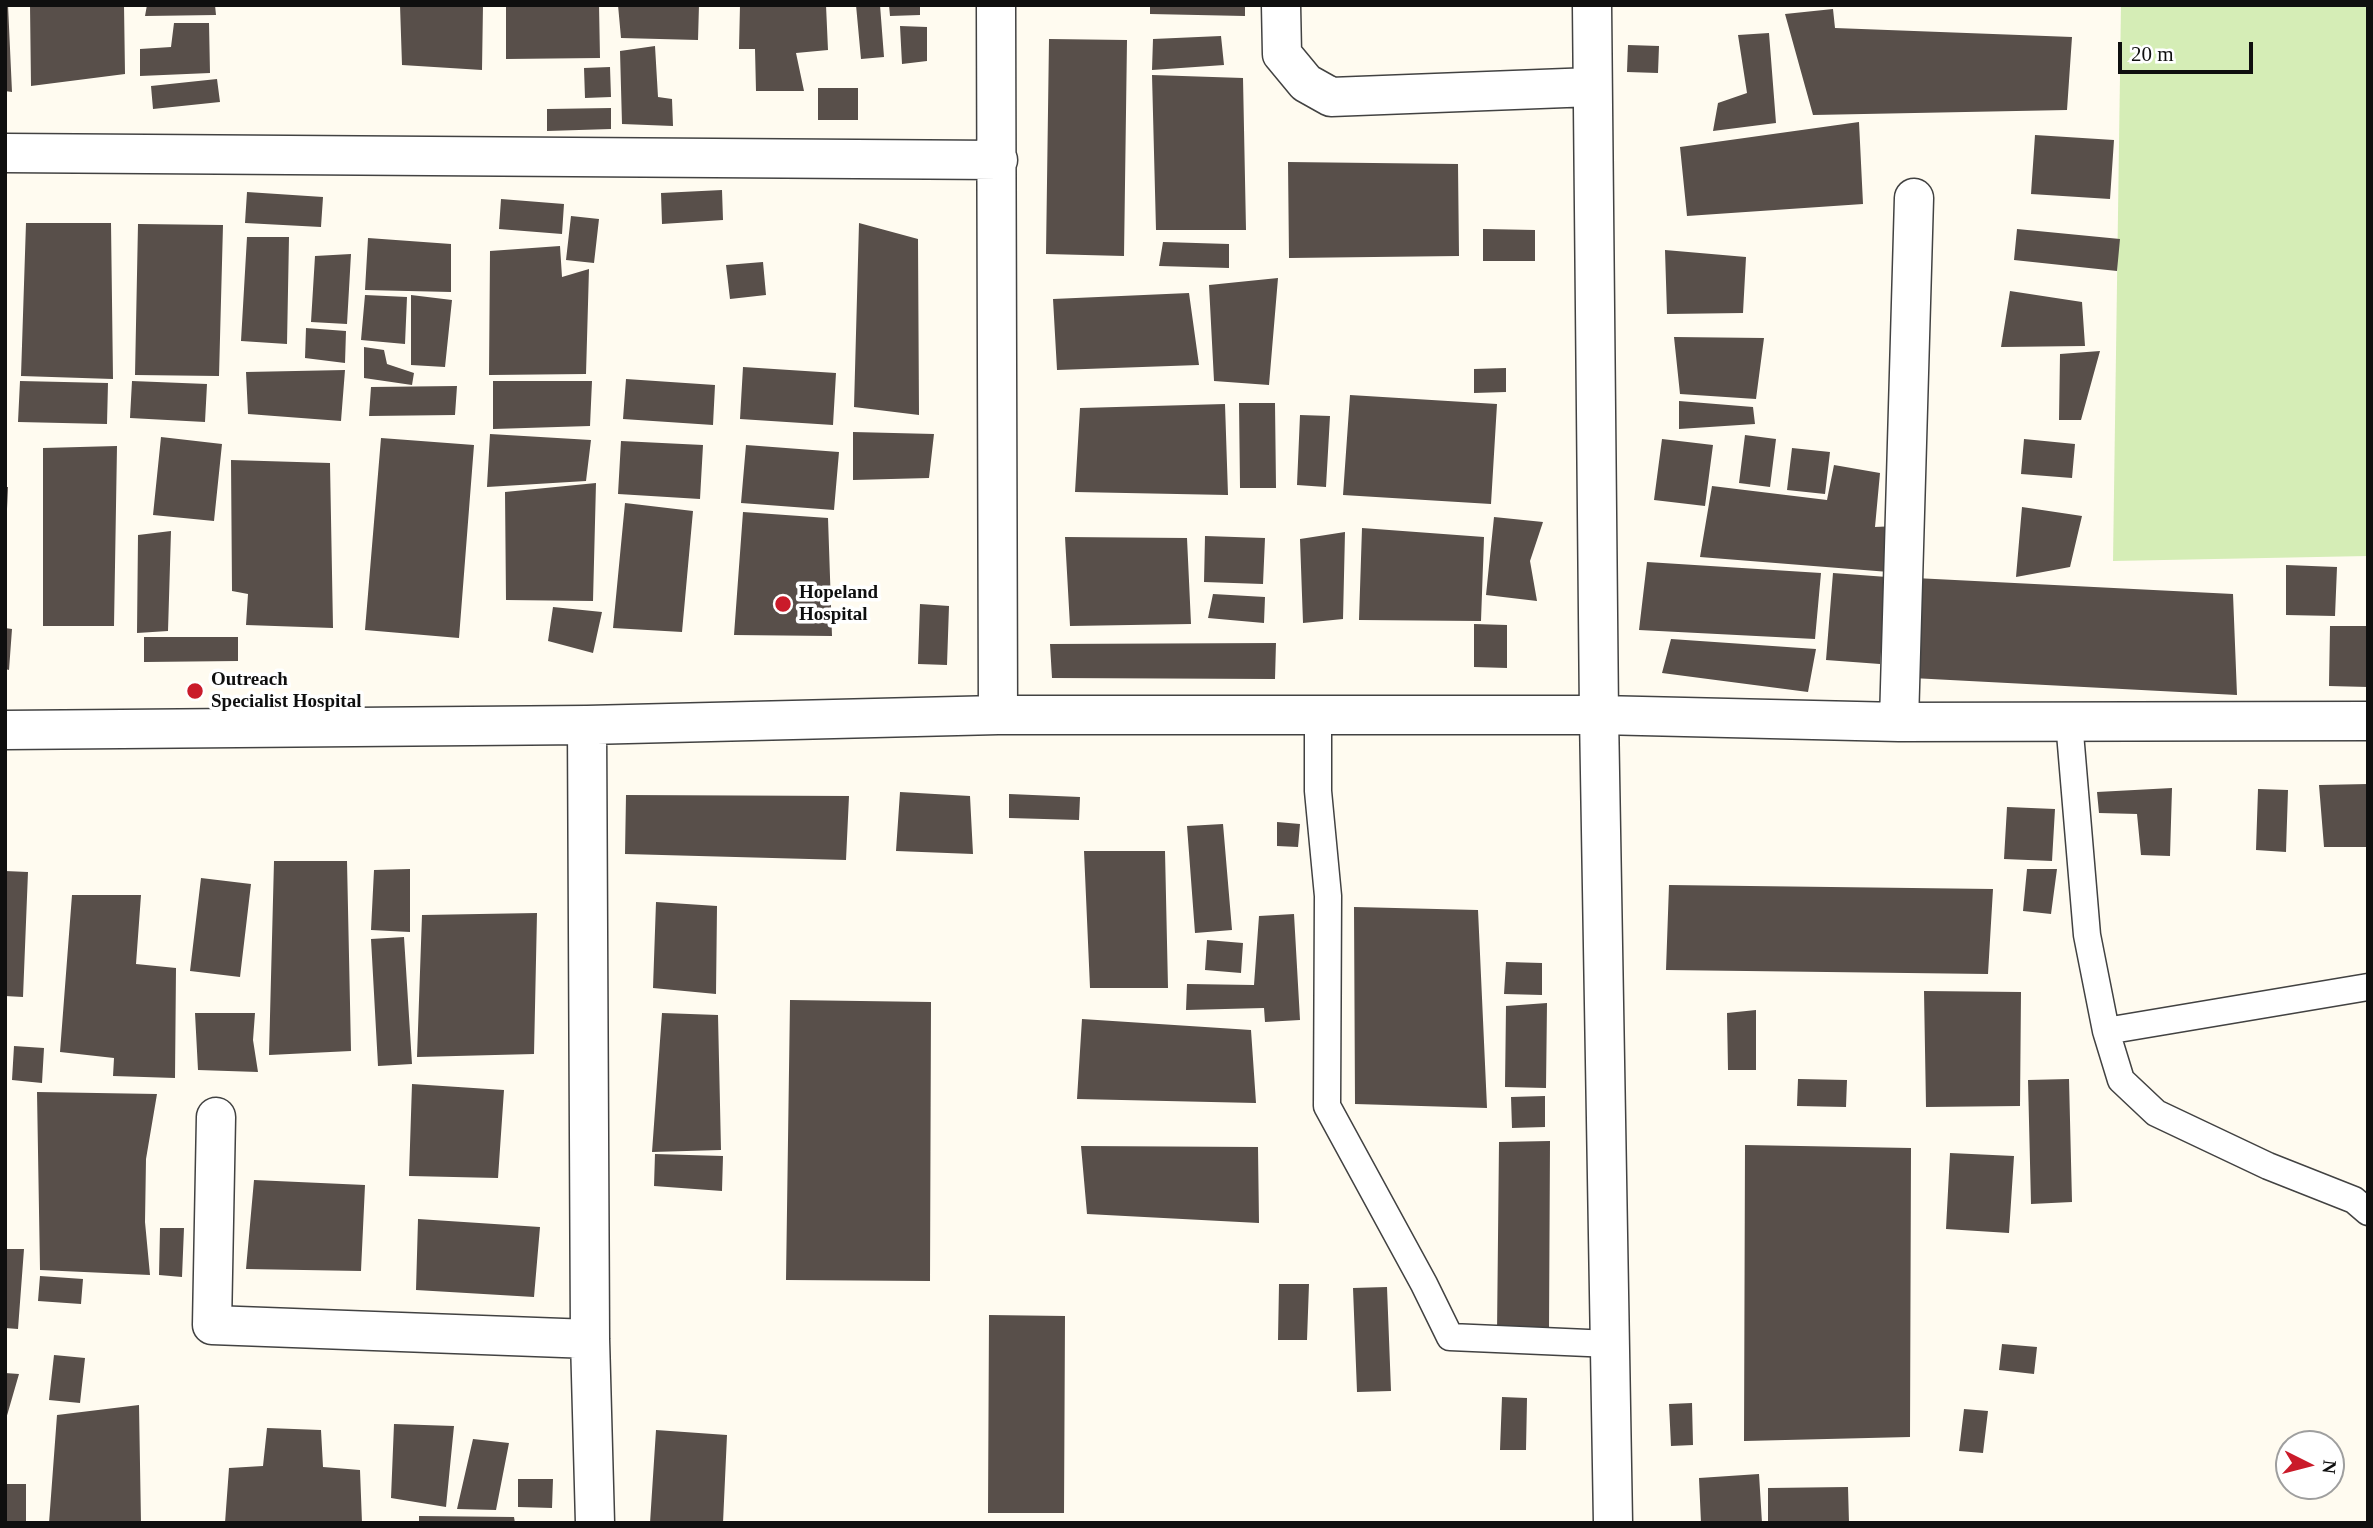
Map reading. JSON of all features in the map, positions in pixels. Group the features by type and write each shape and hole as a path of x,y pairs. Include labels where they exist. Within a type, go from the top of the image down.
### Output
{"street":[{"path":"996,5 998,715"},
{"path":"1281,5 1282,54 1306,83 1331,97 1592,87"},
{"path":"1592,5 1598,715 1613,1523"},
{"path":"5,153 998,160"},
{"path":"1899,722 1914,198"},
{"path":"5,730 587,725 998,715 1598,715 1899,722 2368,721"},
{"path":"587,725 590,1339 595,1523"},
{"path":"216,1117 212,1325 590,1339"}],"lane":[{"path":"1318,716 1318,791 1328,896 1327,1106 1450,1337 1611,1344"},
{"path":"2069,722 2087,934 2106,1031 2121,1080 2156,1113 2268,1167 2354,1200 2368,1212"},
{"path":"2106,1031 2368,988"}],"green space":[{"path":"2121,5 2368,5 2368,556 2113,561"}],"building":[{"path":"5,5 8,5 12,92 5,91"},
{"path":"30,5 124,5 125,74 31,86"},
{"path":"147,5 215,5 216,15 145,16"},
{"path":"400,5 483,5 482,70 402,65"},
{"path":"506,5 599,5 600,58 506,59"},
{"path":"618,5 699,5 698,40 621,38"},
{"path":"740,5 826,5 828,50 796,53 804,91 756,91 755,49 739,49"},
{"path":"856,5 880,5 884,57 861,59"},
{"path":"889,5 920,5 920,15 890,16"},
{"path":"1150,5 1245,5 1245,16 1150,14"},
{"path":"1833,9 1835,28 2072,37 2067,110 1813,115 1785,14"},
{"path":"174,23 209,23 210,73 140,76 140,49 171,47"},
{"path":"900,26 927,27 927,61 902,64"},
{"path":"1769,33 1776,123 1713,131 1718,103 1747,93 1738,35"},
{"path":"1221,36 1224,65 1152,70 1153,39"},
{"path":"1049,39 1127,40 1124,256 1046,254"},
{"path":"1628,45 1659,46 1658,73 1627,72"},
{"path":"655,46 658,97 672,99 673,126 622,124 620,51"},
{"path":"610,67 611,97 585,98 584,68"},
{"path":"1152,75 1243,78 1246,230 1156,230"},
{"path":"217,79 220,102 153,109 151,86"},
{"path":"818,88 858,88 858,120 818,120"},
{"path":"611,108 611,129 547,131 547,109"},
{"path":"1859,122 1863,204 1687,216 1680,147"},
{"path":"2035,135 2114,140 2110,199 2031,194"},
{"path":"1288,162 1458,164 1459,256 1289,258"},
{"path":"722,190 723,220 662,224 661,193"},
{"path":"247,192 323,197 321,227 245,223"},
{"path":"501,199 564,204 562,234 499,229"},
{"path":"571,216 599,219 594,263 566,260"},
{"path":"26,223 111,223 113,379 21,376"},
{"path":"859,223 918,239 919,415 854,407"},
{"path":"138,224 223,225 219,376 135,375"},
{"path":"1483,229 1535,230 1535,261 1483,261"},
{"path":"2017,229 2120,239 2117,271 2014,260"},
{"path":"247,237 289,237 287,344 241,341"},
{"path":"368,238 451,244 451,292 365,290"},
{"path":"1163,242 1229,244 1229,268 1159,266"},
{"path":"560,246 562,277 589,269 586,374 489,375 490,251"},
{"path":"1665,250 1746,257 1743,313 1667,314"},
{"path":"351,254 347,324 311,322 315,256"},
{"path":"763,262 766,295 730,299 726,265"},
{"path":"1278,278 1269,385 1214,381 1209,285"},
{"path":"2010,291 2082,302 2085,346 2001,347"},
{"path":"1189,293 1199,365 1057,370 1053,299"},
{"path":"365,295 407,297 405,344 361,340"},
{"path":"411,295 452,300 445,367 411,365"},
{"path":"306,328 346,331 345,363 305,358"},
{"path":"1674,337 1764,338 1756,399 1680,394"},
{"path":"364,347 384,350 387,364 414,373 412,385 364,378"},
{"path":"2100,351 2081,420 2059,420 2060,354"},
{"path":"743,367 836,373 833,425 740,419"},
{"path":"1506,368 1506,392 1474,393 1474,369"},
{"path":"345,370 341,421 248,414 246,372"},
{"path":"626,379 715,385 713,425 623,419"},
{"path":"20,381 108,383 107,424 18,422"},
{"path":"132,381 207,384 205,422 130,418"},
{"path":"493,381 592,381 590,426 493,429"},
{"path":"457,386 455,415 369,416 371,387"},
{"path":"1350,395 1497,404 1491,504 1343,495"},
{"path":"1679,401 1753,407 1755,424 1679,429"},
{"path":"1239,403 1275,403 1276,488 1240,488"},
{"path":"1225,404 1228,495 1075,492 1080,408"},
{"path":"1300,415 1330,416 1326,487 1297,485"},
{"path":"853,432 934,434 929,478 853,480"},
{"path":"490,434 591,440 586,481 487,487"},
{"path":"1745,435 1776,439 1770,487 1739,483"},
{"path":"161,437 222,444 214,521 153,515"},
{"path":"381,438 474,445 459,638 365,630"},
{"path":"1662,439 1713,445 1705,506 1654,500"},
{"path":"2024,439 2075,444 2072,478 2021,474"},
{"path":"621,441 703,445 700,499 618,494"},
{"path":"746,445 839,452 834,510 741,503"},
{"path":"117,446 114,626 43,626 43,448"},
{"path":"1792,448 1830,452 1825,494 1787,490"},
{"path":"231,460 330,463 333,628 246,625 248,594 232,591"},
{"path":"1834,465 1880,473 1875,527 1896,526 1889,572 1700,557 1712,486 1827,500"},
{"path":"596,483 593,601 506,600 505,492"},
{"path":"5,487 8,487 7,509 5,509"},
{"path":"625,503 693,511 682,632 613,628"},
{"path":"2022,507 2082,516 2070,567 2016,577"},
{"path":"743,512 828,518 832,636 734,635"},
{"path":"1494,517 1543,522 1530,561 1537,601 1486,595"},
{"path":"1362,528 1484,537 1481,621 1359,620"},
{"path":"171,531 168,631 137,633 138,535"},
{"path":"1345,532 1343,619 1303,623 1300,539"},
{"path":"1205,536 1265,538 1263,584 1204,582"},
{"path":"1065,537 1187,538 1191,624 1070,626"},
{"path":"1647,562 1821,573 1815,639 1639,630"},
{"path":"2286,565 2337,567 2335,616 2286,615"},
{"path":"1833,573 1887,577 1880,664 1826,660"},
{"path":"1915,578 2233,594 2237,695 1912,678"},
{"path":"1213,594 1265,597 1264,623 1208,618"},
{"path":"920,604 949,606 947,665 918,664"},
{"path":"553,607 602,612 593,653 548,641"},
{"path":"1474,624 1507,625 1507,668 1474,667"},
{"path":"2330,626 2368,626 2368,687 2329,686"},
{"path":"5,628 12,629 9,670 5,669"},
{"path":"144,637 238,637 238,661 144,662"},
{"path":"1671,639 1816,649 1808,692 1662,673"},
{"path":"1276,643 1275,679 1052,678 1050,644"},
{"path":"2368,784 2368,847 2324,847 2319,785"},
{"path":"2172,788 2170,856 2141,855 2137,814 2099,813 2097,792"},
{"path":"2258,789 2288,790 2286,852 2256,850"},
{"path":"900,792 970,796 973,854 896,851"},
{"path":"1009,794 1080,797 1079,820 1009,818"},
{"path":"626,795 849,796 846,860 625,854"},
{"path":"2007,807 2055,809 2052,861 2004,859"},
{"path":"1277,822 1300,824 1298,847 1277,846"},
{"path":"1223,824 1232,930 1195,933 1187,826"},
{"path":"1084,851 1165,851 1168,988 1090,988"},
{"path":"274,861 347,861 351,1051 269,1055"},
{"path":"410,869 410,932 371,930 374,870"},
{"path":"2027,869 2057,869 2051,914 2023,911"},
{"path":"5,871 28,872 23,997 5,996"},
{"path":"201,878 251,884 240,977 190,971"},
{"path":"1669,885 1993,889 1988,974 1666,970"},
{"path":"72,895 141,895 136,964 176,968 175,1078 113,1076 114,1058 60,1052"},
{"path":"656,902 717,906 716,994 653,988"},
{"path":"1354,907 1478,910 1487,1108 1355,1104"},
{"path":"537,913 534,1054 417,1057 422,915"},
{"path":"1294,914 1300,1020 1265,1022 1264,1008 1186,1010 1187,984 1254,985 1259,916"},
{"path":"404,937 412,1064 378,1066 371,939"},
{"path":"1207,940 1243,943 1241,973 1205,970"},
{"path":"1506,962 1542,963 1542,995 1504,994"},
{"path":"1924,991 2021,992 2020,1106 1926,1107"},
{"path":"790,1000 931,1002 930,1281 786,1280"},
{"path":"1547,1003 1546,1088 1505,1087 1506,1006"},
{"path":"1756,1010 1756,1070 1728,1070 1727,1013"},
{"path":"195,1013 255,1013 253,1040 258,1072 198,1070"},
{"path":"662,1013 718,1015 721,1150 652,1152"},
{"path":"1082,1019 1251,1030 1256,1103 1077,1099"},
{"path":"14,1046 44,1048 42,1083 12,1080"},
{"path":"1798,1079 1847,1080 1846,1107 1797,1106"},
{"path":"2069,1079 2072,1202 2031,1204 2028,1080"},
{"path":"412,1084 504,1090 498,1178 409,1176"},
{"path":"37,1092 157,1094 146,1159 145,1222 150,1275 40,1270"},
{"path":"1545,1096 1545,1127 1512,1128 1511,1097"},
{"path":"1550,1141 1549,1330 1497,1333 1499,1142"},
{"path":"1745,1145 1911,1148 1910,1437 1744,1441"},
{"path":"1081,1146 1258,1147 1259,1223 1087,1214"},
{"path":"1950,1153 2014,1156 2009,1233 1946,1229"},
{"path":"655,1154 723,1156 722,1191 654,1186"},
{"path":"254,1180 365,1185 361,1271 246,1269"},
{"path":"418,1219 540,1227 534,1297 416,1290"},
{"path":"160,1228 184,1228 182,1277 159,1275"},
{"path":"5,1249 24,1249 18,1329 5,1328"},
{"path":"40,1276 83,1279 81,1304 38,1301"},
{"path":"1279,1284 1309,1284 1307,1340 1278,1340"},
{"path":"1387,1287 1391,1391 1357,1392 1353,1288"},
{"path":"989,1315 1065,1316 1064,1513 988,1513"},
{"path":"2002,1344 2037,1347 2034,1374 1999,1370"},
{"path":"54,1355 85,1358 80,1403 49,1400"},
{"path":"5,1373 19,1374 6,1419 5,1418"},
{"path":"1502,1397 1527,1398 1526,1450 1500,1450"},
{"path":"1692,1403 1693,1445 1671,1446 1669,1404"},
{"path":"139,1405 141,1523 49,1523 57,1415"},
{"path":"1964,1409 1988,1411 1983,1453 1959,1451"},
{"path":"394,1424 454,1426 446,1507 391,1498"},
{"path":"267,1428 321,1430 323,1467 360,1470 362,1523 225,1523 229,1468 263,1466"},
{"path":"656,1430 727,1435 723,1523 650,1523"},
{"path":"473,1439 509,1443 496,1510 457,1509"},
{"path":"1759,1474 1762,1523 1701,1523 1699,1478"},
{"path":"518,1479 553,1479 552,1508 518,1507"},
{"path":"5,1484 26,1484 26,1523 5,1523"},
{"path":"1848,1487 1849,1523 1768,1523 1768,1488"},
{"path":"419,1516 514,1517 515,1523 419,1523"}],"place":[{"name":"Hopeland Hospital","path":"783,604"},
{"name":"Outreach Specialist Hospital","path":"195,691"}]}
